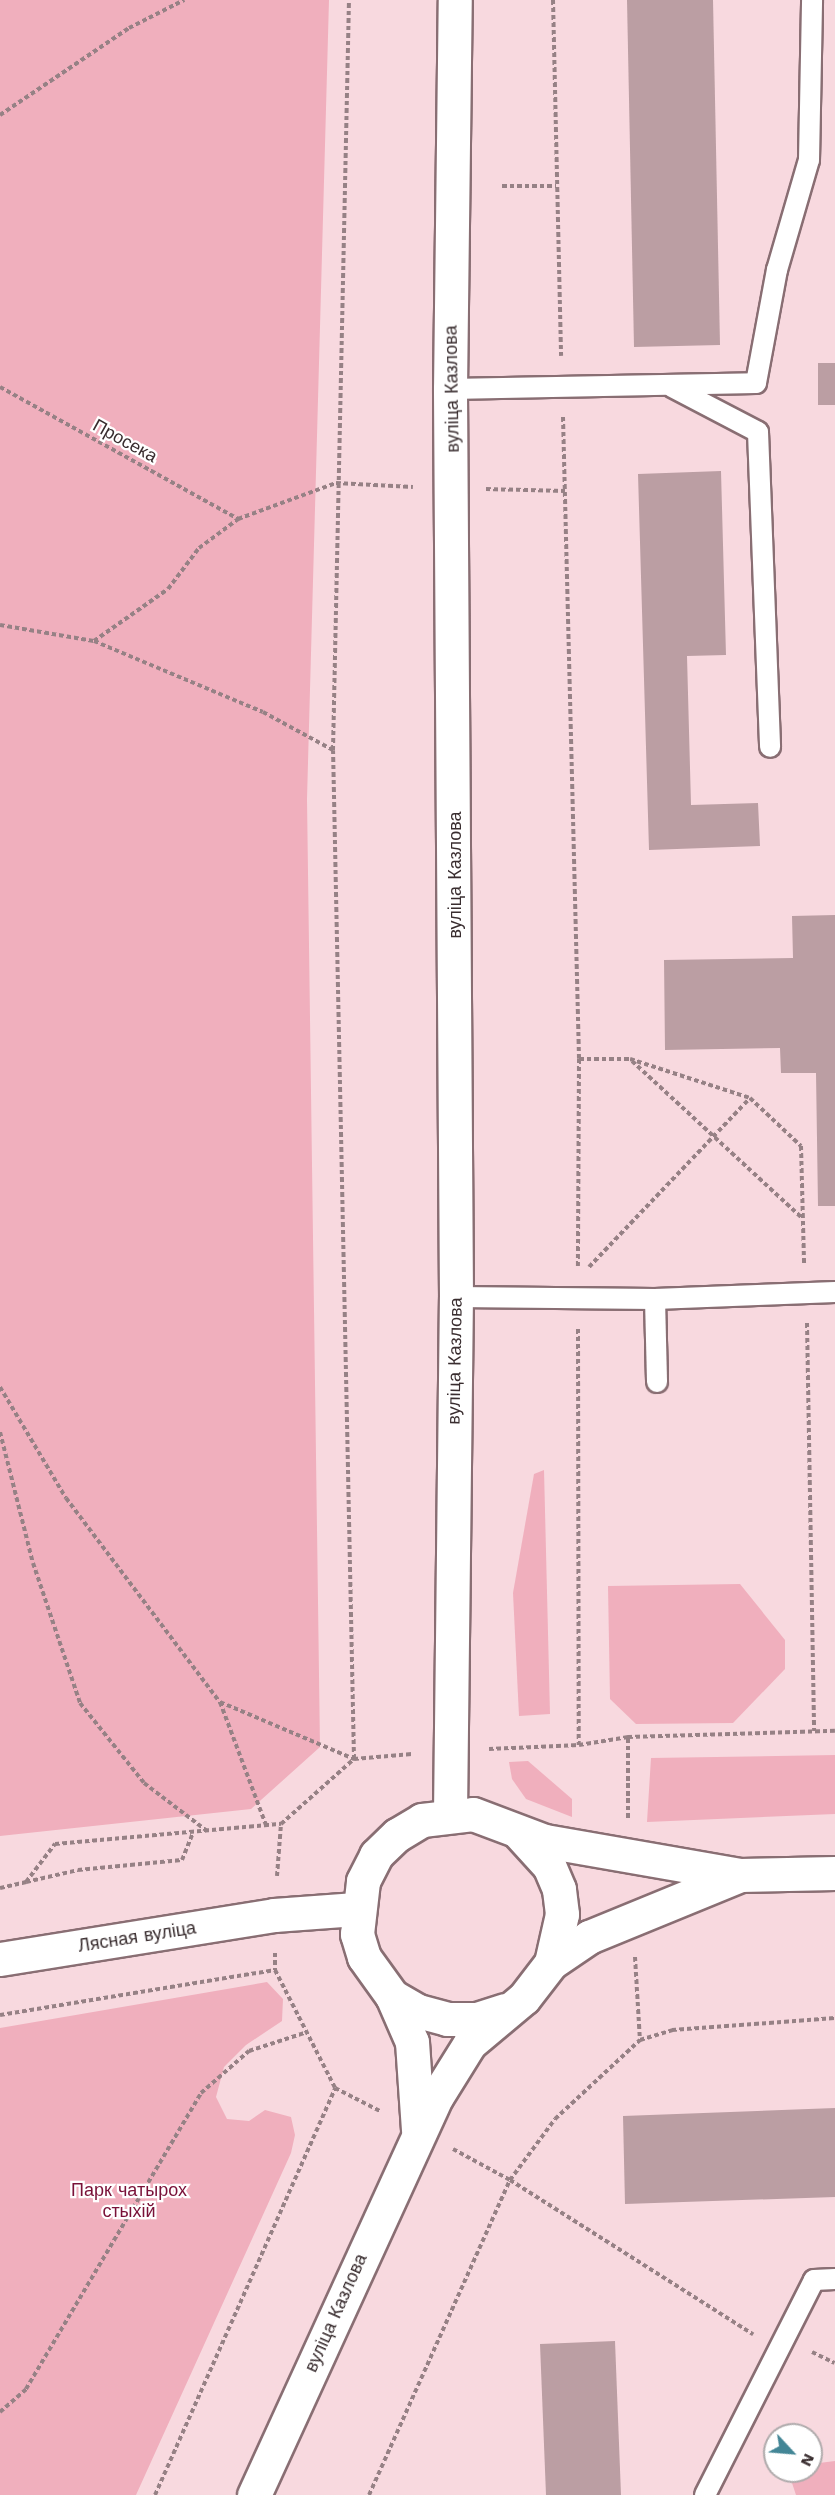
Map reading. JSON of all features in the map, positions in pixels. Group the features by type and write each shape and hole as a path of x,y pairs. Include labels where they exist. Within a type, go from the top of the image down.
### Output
{"main road":[{"name":"вуліца Казлова","path":"450,1814 456,1297 450,389 455,0"},
{"path":"418,2130 412,2042 392,1996 364,1957 357,1910 363,1881 376,1855 405,1830 450,1814 473,1814 545,1841 740,1875 835,1873"},
{"path":"514,1829 549,1866 559,1889 562,1914 551,1964"},
{"path":"392,1996 418,2011 447,2019 477,2019 506,2009 524,1998 551,1964 589,1936 740,1875"},
{"name":"Лясная вуліца","path":"0,1959 274,1915 357,1910"},
{"name":"вуліца Казлова","path":"254,2495 418,2130 462,2053 506,2009"}],"lane":[{"path":"450,389 756,382 777,270 809,160 812,0"},
{"path":"667,385 758,432 770,747"},
{"path":"456,1297 578,1296 655,1299 835,1292"},
{"path":"655,1299 657,1382"},
{"path":"705,2495 814,2280 835,2279"}],"path":[{"path":"0,115 129,28 184,0"},
{"path":"26,1882 55,1844 281,1824 354,1759 333,750 336,483 349,0"},
{"path":"553,0 579,1059 578,1278 750,1098"},
{"path":"502,186 556,186"},
{"name":"Просека","path":"0,387 238,519"},
{"path":"94,641 168,589 199,548 238,519 336,483"},
{"path":"0,625 94,641 263,712 333,750"},
{"path":"579,1059 630,1059 750,1098 801,1146 814,1731"},
{"path":"630,1059 801,1217"},
{"path":"578,1296 579,1745 628,1737 835,1731"},
{"path":"0,1387 66,1498 220,1702 266,1825"},
{"path":"0,1432 33,1563 80,1703 144,1783 207,1831"},
{"path":"220,1702 354,1759"},
{"path":"0,2015 275,1970 274,1915 281,1824"},
{"path":"0,1888 78,1870 182,1860 193,1833"},
{"path":"369,2495 510,2180 555,2119 640,2040 672,2030 835,2018"},
{"path":"0,2412 26,2389 201,2093 249,2051 307,2032"},
{"path":"155,2495 335,2088"},
{"path":"510,2180 778,2350 811,2351 835,2363"}],"green space":[{"path":"0,0 329,0 307,799 320,1747 251,1809 0,1836"},
{"path":"544,1470 550,1714 519,1716 513,1593 534,1474"},
{"path":"740,1584 785,1640 785,1669 733,1723 636,1724 610,1699 608,1586"},
{"path":"835,1755 835,1814 647,1822 651,1758"},
{"path":"528,1761 572,1799 572,1817 526,1799 512,1779 509,1762"},
{"name":"Парк чатырох стыхій","path":"267,1982 283,1999 282,2021 246,2045 224,2067 216,2097 227,2119 249,2121 265,2110 291,2117 295,2135 291,2153 136,2495 0,2495 0,2028"},
{"path":"835,2461 835,2495 796,2495 792,2483 823,2483 823,2462"}],"building":[{"path":"627,0 713,0 720,345 634,347"},
{"path":"818,363 835,363 835,405 818,405"},
{"path":"721,471 726,655 687,656 691,805 758,803 760,846 649,850 638,474"},
{"path":"835,915 835,1206 818,1206 816,1073 781,1073 780,1048 665,1050 664,960 793,958 792,916"},
{"path":"835,2108 835,2197 625,2204 623,2116"},
{"path":"615,2341 621,2495 546,2495 540,2344"}]}
